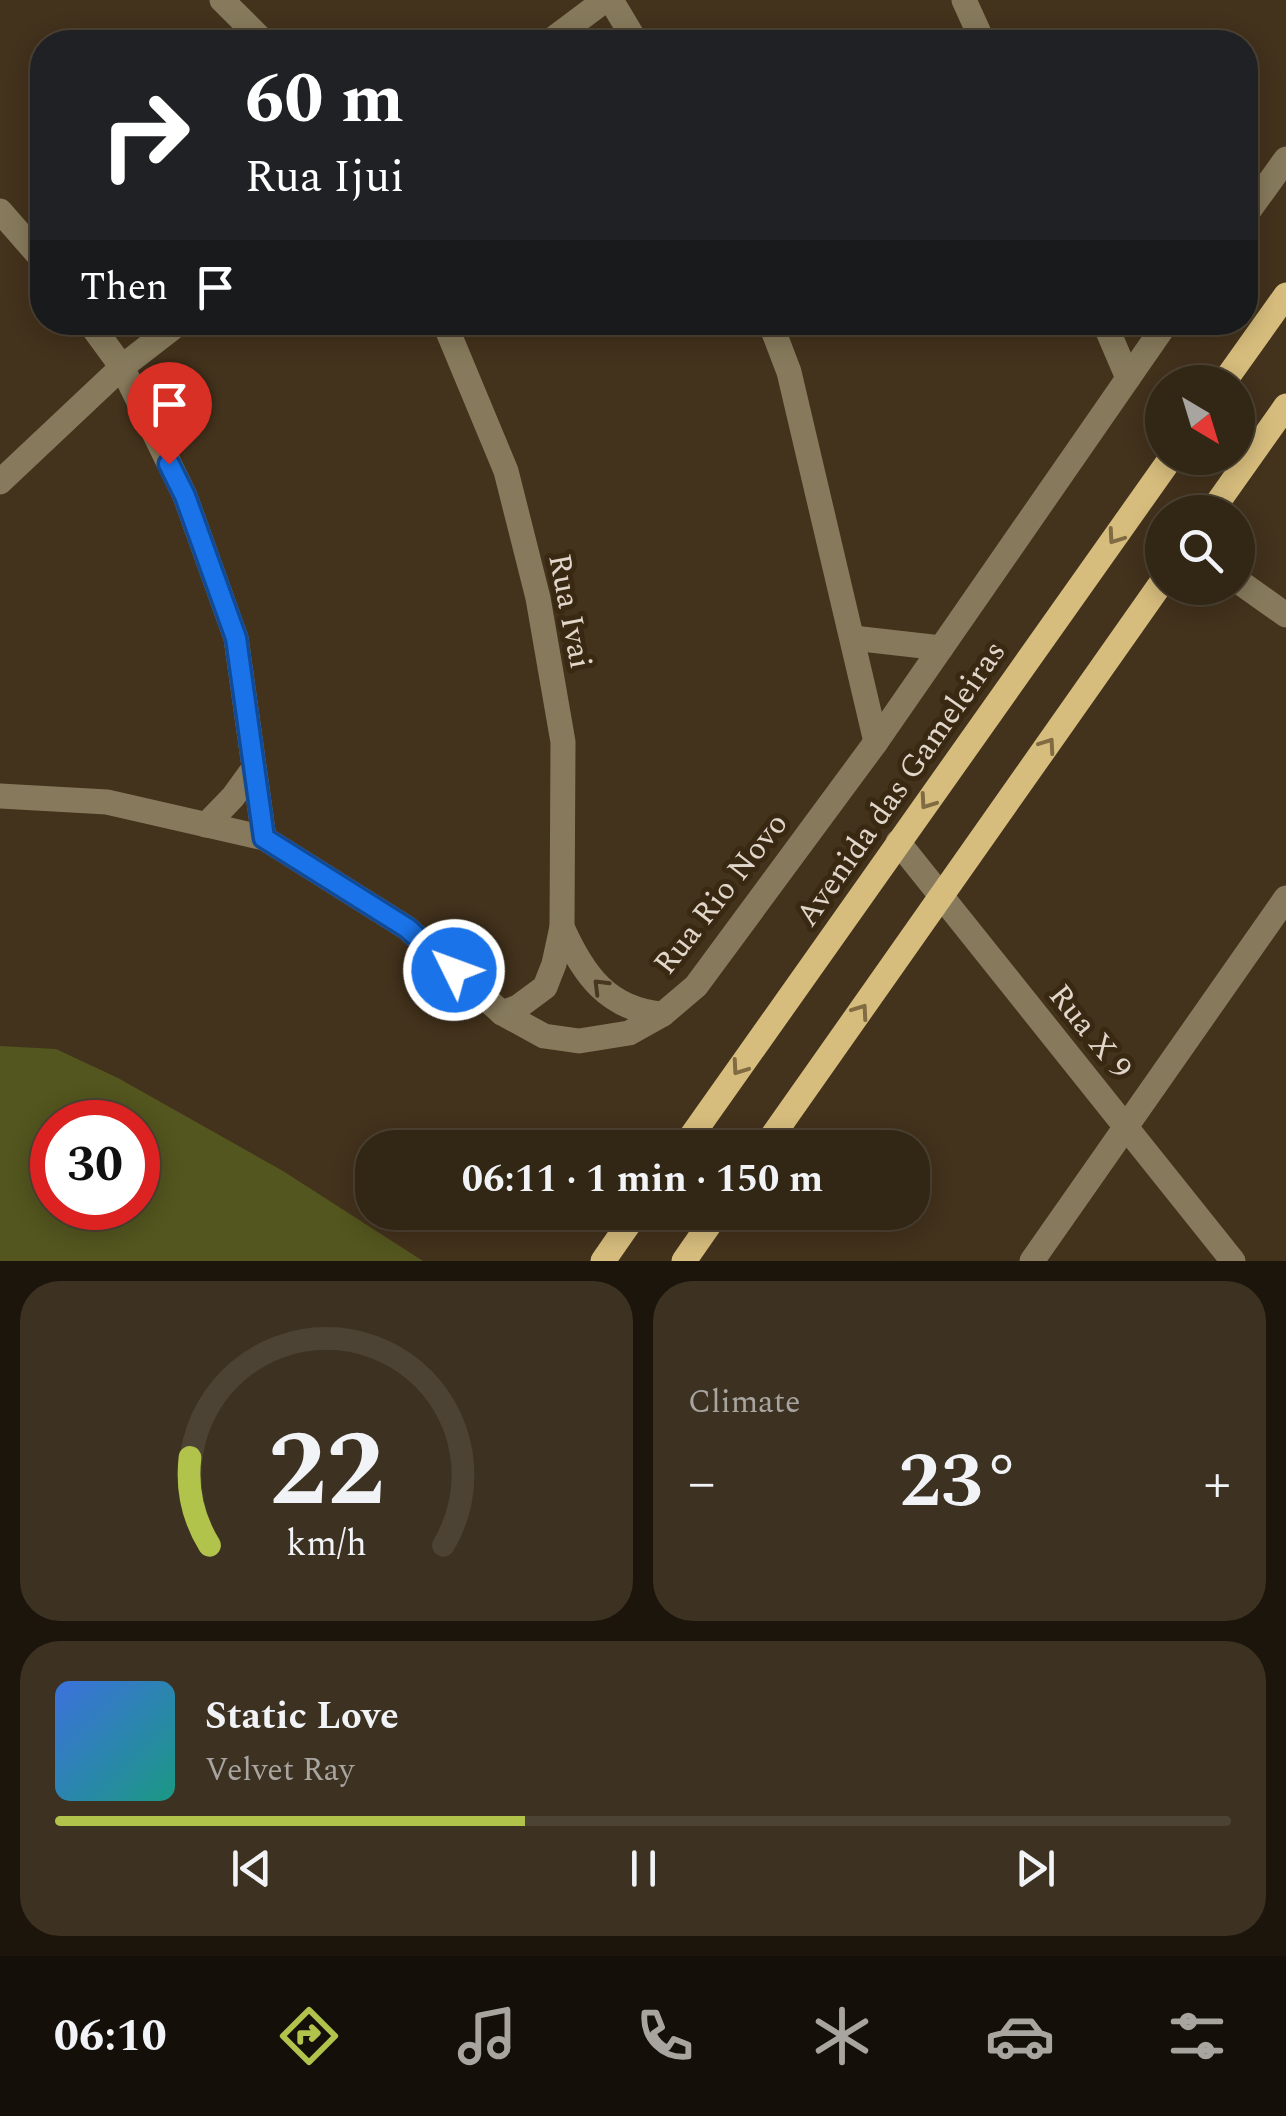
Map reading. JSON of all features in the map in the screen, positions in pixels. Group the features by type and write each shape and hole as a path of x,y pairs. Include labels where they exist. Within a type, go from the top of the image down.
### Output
{"main road":[{"path":"1258,335 1286,296"},
{"path":"1236,365 1258,335"},
{"path":"1223,495 1286,406"},
{"name":"Avenida das Gameleiras","path":"696,1130 1159,475"},
{"path":"777,1130 1146,605"},
{"path":"603,1261 625,1230"},
{"path":"684,1261 706,1230"}],"street":[{"path":"222,0 252,30"},
{"path":"566,30 608,0 628,30"},
{"path":"964,0 978,30"},
{"path":"1258,198 1286,159"},
{"path":"0,211 30,246"},
{"path":"99,335 122,367 185,496 236,638 264,838"},
{"path":"0,482 122,367 163,335"},
{"name":"Rua Ivai","path":"449,335 506,471 538,598 563,742 562,927 545,987 518,1007 502,1012"},
{"path":"775,335 789,372 876,742"},
{"path":"1110,335 1128,378"},
{"name":"Rua Rio Novo","path":"0,796 107,802 264,838 407,928 502,1012 544,1036 579,1042 629,1033 663,1014 696,986 876,742 1158,335"},
{"path":"1255,593 1286,615"},
{"path":"853,638 940,648"},
{"path":"206,825 254,768"},
{"name":"Rua X 9","path":"898,842 1233,1261"},
{"path":"1032,1261 1286,898"},
{"name":"Rua Ivai","path":"562,927 582,965 604,992 631,1009 663,1014"}],"green space":[{"path":"0,1046 56,1049 157,1100 30,1100 30,1230 160,1230 160,1102 283,1171 355,1217 355,1230 375,1230 423,1261 0,1261"}],"route":[{"path":"169,464 185,496 236,638 264,838 407,928 454,970"}]}
